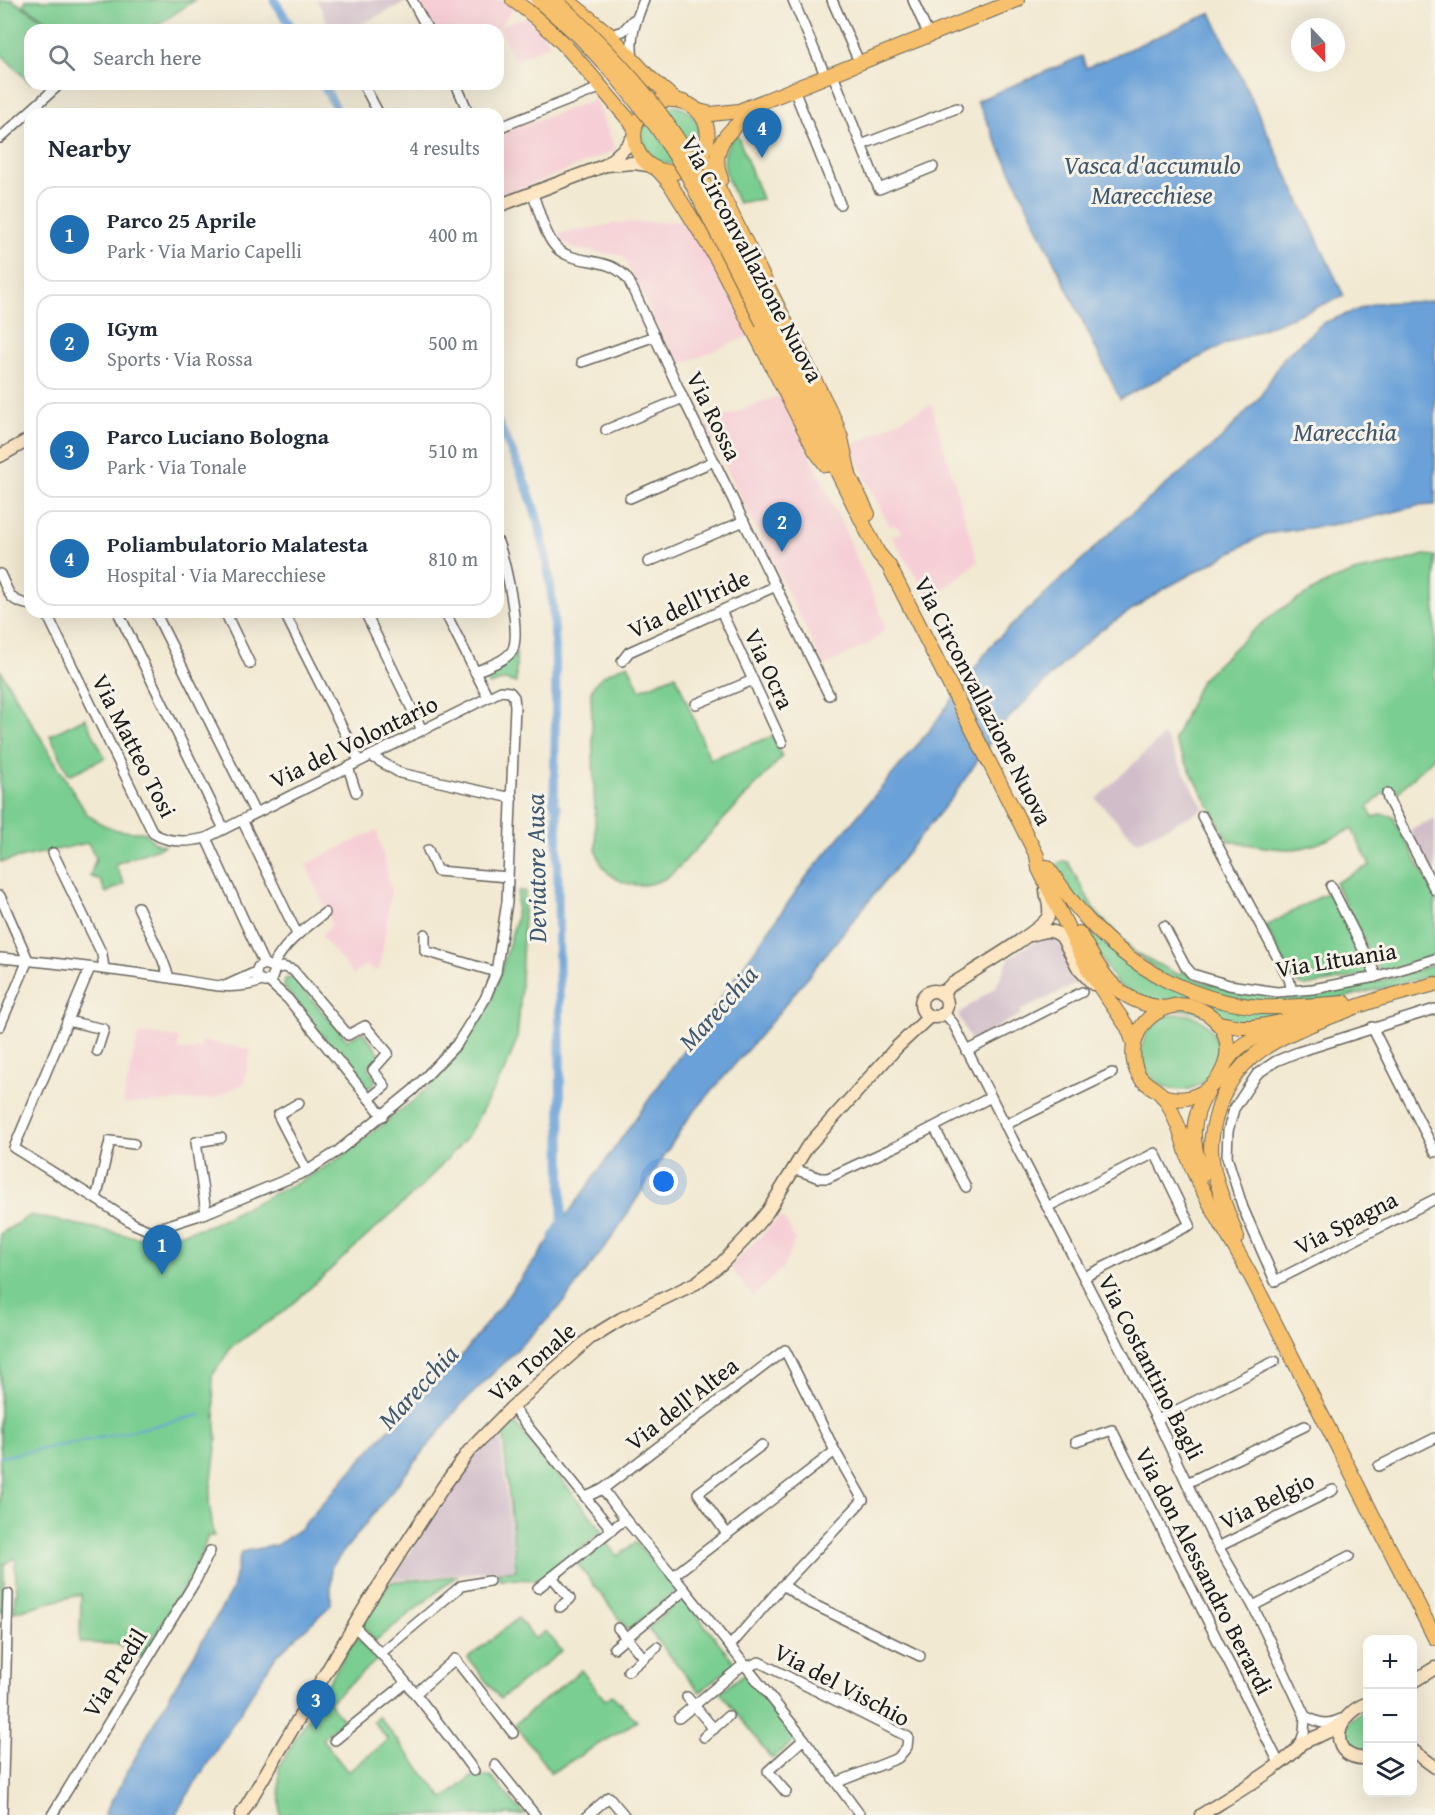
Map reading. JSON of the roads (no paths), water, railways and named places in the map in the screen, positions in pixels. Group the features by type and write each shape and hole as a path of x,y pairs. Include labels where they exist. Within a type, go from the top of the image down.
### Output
{"main road":[{"path":"513,0 560,38 636,126 638,152 669,182 717,258 814,450 826,466 844,475"},
{"name":"Via Circonvallazione Nuova","path":"538,0 579,36 615,75 656,126 686,172 768,322"},
{"name":"Via Circonvallazione Nuova","path":"555,0 588,30 624,69 666,121 710,196 768,322 844,475 878,553 889,566 1036,856 1039,869 1089,971 1128,1028 1134,1044"},
{"path":"567,0 610,36 648,76 674,99"},
{"path":"659,100 674,99 711,114 739,111 1017,0"},
{"path":"753,258 718,172 717,153 722,142 734,127 788,92"},
{"path":"699,111 705,121 708,135 701,157 835,421 841,438 844,475"},
{"path":"708,135 739,111"},
{"path":"653,168 676,172"},
{"name":"Via Circonvallazione Nuova","path":"1036,856 1047,867 1062,902 1108,980 1132,1000 1147,1006 1165,1008"},
{"path":"1047,867 1086,918 1107,940 1151,972 1170,981 1208,996 1252,1005 1346,1006"},
{"path":"1217,1023 1254,1027 1435,984"},
{"path":"1209,1089 1189,1098 1175,1099 1162,1096 1144,1083 1135,1063 1134,1044 1139,1029 1147,1019 1165,1008 1192,1006 1210,1015 1217,1023 1226,1041 1227,1061"},
{"path":"1237,1236 1201,1168 1194,1142 1194,1120 1198,1105 1220,1077 1227,1061 1244,1043 1261,1034 1346,1006"},
{"path":"1255,1285 1218,1181 1211,1149 1218,1105 1227,1084 1245,1062 1277,1039 1346,1006"},
{"path":"1162,1096 1177,1122 1194,1173 1255,1285 1435,1638"}],"street":[{"path":"412,0 425,24"},
{"path":"633,59 631,46 633,30 644,0"},
{"path":"793,0 830,76 879,189 933,167"},
{"path":"832,0 860,64"},
{"path":"913,0 928,34"},
{"path":"610,36 628,27 640,11"},
{"path":"504,126 602,87"},
{"path":"33,108 53,90"},
{"path":"366,90 376,108"},
{"path":"459,90 466,108"},
{"path":"788,92 840,204"},
{"path":"861,145 957,108"},
{"path":"0,138 24,116"},
{"path":"606,165 627,146 636,126"},
{"path":"504,204 606,165 634,163 653,168"},
{"name":"Via Rossa","path":"532,192 554,245 571,256 609,265 624,273 829,695"},
{"path":"582,362 655,336"},
{"path":"606,430 683,398"},
{"path":"0,456 24,442"},
{"path":"630,498 714,461"},
{"path":"648,562 744,521"},
{"path":"475,672 506,658 515,644 512,606 504,570"},
{"path":"0,574 12,598 24,603"},
{"name":"Via dell'Iride","path":"622,661 629,652 776,586"},
{"name":"Via Ocra","path":"721,610 782,743"},
{"name":"Via Matteo Tosi","path":"49,618 153,833 171,840 194,841 224,829"},
{"path":"121,618 224,829"},
{"path":"158,618 255,813"},
{"path":"228,618 250,664"},
{"path":"287,618 359,761"},
{"path":"367,618 422,730"},
{"path":"448,618 488,697"},
{"path":"696,704 753,681"},
{"name":"Via del Volontario","path":"224,829 501,691 510,692 514,697 515,706 512,798"},
{"path":"90,968 14,1148 134,1224 150,1231 206,1213 307,1171 338,1151 413,1090 457,1044 485,999 496,972 507,902 512,798 399,773 371,756"},
{"path":"348,767 356,792"},
{"path":"1387,794 1435,890"},
{"path":"1202,816 1292,991"},
{"path":"242,820 297,934"},
{"path":"206,838 268,972 383,1116"},
{"path":"428,850 437,871 508,877"},
{"path":"53,853 102,954 104,969"},
{"path":"941,994 951,985 1024,938 1048,916 1046,884"},
{"path":"1331,886 1375,977"},
{"path":"0,896 28,960 0,1026"},
{"path":"138,907 169,978"},
{"path":"268,972 279,952 297,934 324,913"},
{"name":"Via Lituania","path":"1164,926 1185,966 1192,974 1228,985 1277,992 1375,977 1435,959"},
{"path":"1024,938 1047,930 1058,933 1079,969 1090,982 1102,990"},
{"path":"425,934 425,951 496,972"},
{"path":"0,958 240,987 283,967 292,970 348,1035 366,1026 388,1053 373,1070 385,1086 369,1099"},
{"path":"225,986 256,972 258,967 268,972"},
{"path":"930,992 941,994 947,1003 944,1012 938,1016 930,1016 922,1008 924,997 930,992"},
{"path":"967,1051 1082,992"},
{"path":"1435,1009 1372,1027 1435,1152"},
{"name":"Via Costantino Bagli","path":"944,1012 953,1023 1157,1420 1218,1547 1253,1606 1305,1716"},
{"name":"Via Tonale","path":"241,1815 354,1626 443,1487 469,1451 512,1407 590,1338 621,1319 696,1283 735,1251 755,1227 807,1147 897,1047 930,1016"},
{"path":"67,1021 104,1029 97,1051"},
{"name":"Via Spagna","path":"1372,1027 1298,1052 1276,1061 1257,1074 1234,1109 1228,1131 1227,1157 1243,1208 1275,1281 1435,1199"},
{"path":"1005,1125 1112,1073"},
{"path":"794,1169 820,1178 828,1178 899,1145 991,1097"},
{"path":"298,1103 278,1115 307,1171"},
{"path":"934,1126 966,1188"},
{"path":"206,1213 196,1142 221,1138"},
{"path":"96,1198 110,1141 134,1144"},
{"path":"1047,1207 1155,1154 1190,1225 1084,1278"},
{"name":"Via dell'Altea","path":"586,1497 603,1489 785,1350 836,1451"},
{"path":"1157,1420 1275,1361"},
{"path":"512,1407 612,1530"},
{"path":"1187,1483 1305,1426"},
{"name":"Via don Alessandro Berardi","path":"1076,1442 1112,1430 1279,1763"},
{"path":"1379,1466 1435,1438"},
{"path":"727,1534 698,1493 762,1445"},
{"path":"673,1576 836,1451 863,1500 783,1585 730,1646"},
{"path":"603,1489 804,1739 861,1815"},
{"name":"Via Belgio","path":"1218,1547 1333,1490"},
{"path":"538,1588 626,1519"},
{"name":"Via Predil","path":"52,1815 196,1580 210,1551"},
{"path":"1253,1606 1349,1556"},
{"path":"552,1577 570,1599 560,1607"},
{"path":"381,1653 461,1586 489,1581"},
{"path":"783,1585 806,1601 920,1656"},
{"path":"615,1648 685,1590"},
{"path":"2,1815 8,1594"},
{"path":"354,1626 406,1683 474,1771"},
{"path":"618,1628 644,1658"},
{"path":"628,1671 657,1647"},
{"path":"415,1694 455,1659 513,1733"},
{"name":"Via del Vischio","path":"745,1666 759,1662 908,1737 908,1747 898,1758 838,1782"},
{"path":"679,1718 745,1666"},
{"path":"1417,1679 1435,1668"},
{"path":"335,1740 406,1683"},
{"path":"687,1697 714,1729"},
{"path":"1201,1815 1315,1736 1329,1733 1345,1718 1363,1707"},
{"path":"704,1737 728,1716"},
{"path":"1299,1747 1304,1733 1305,1716 1321,1724 1345,1718"},
{"path":"1345,1718 1339,1728 1338,1737 1342,1747 1352,1756 1363,1759"},
{"path":"786,1792 768,1771 804,1739"},
{"path":"1299,1747 1304,1750 1320,1743 1342,1747"},
{"path":"1418,1757 1435,1767"},
{"path":"495,1765 536,1815"},
{"path":"588,1815 609,1797 624,1815"}],"water":[{"name":"Vasca d'accumulo Marecchiese","path":"1211,13 1344,296 1225,344 1120,399 977,101 1082,56 1086,68"},
{"name":"Marecchia","path":"1435,301 1435,505 1417,506 1358,521 1265,534 1162,590 1102,629 1071,656 1002,725 954,795 772,1021 687,1120 613,1236 559,1308 460,1406 331,1567 331,1605 275,1657 175,1815 104,1815 156,1719 231,1592 241,1552 277,1545 301,1528 375,1444 464,1353 536,1259 807,876 929,731 994,642 1124,520 1221,439 1260,397 1284,357 1323,323 1375,303"}],"waterway":[{"name":"Deviatore Ausa","path":"274,0 289,24"},
{"name":"Deviatore Ausa","path":"326,90 336,108"},
{"name":"Deviatore Ausa","path":"504,435 531,499 542,536 553,612 556,689 554,804 557,808 562,1221 553,1239"},
{"path":"0,1457 100,1438 201,1415"}],"place":[{"name":"Poliambulatorio Malatesta","path":"762,158"},
{"name":"IGym","path":"782,552"},
{"name":"Parco 25 Aprile","path":"162,1275"},
{"name":"Parco Luciano Bologna","path":"316,1730"}]}
